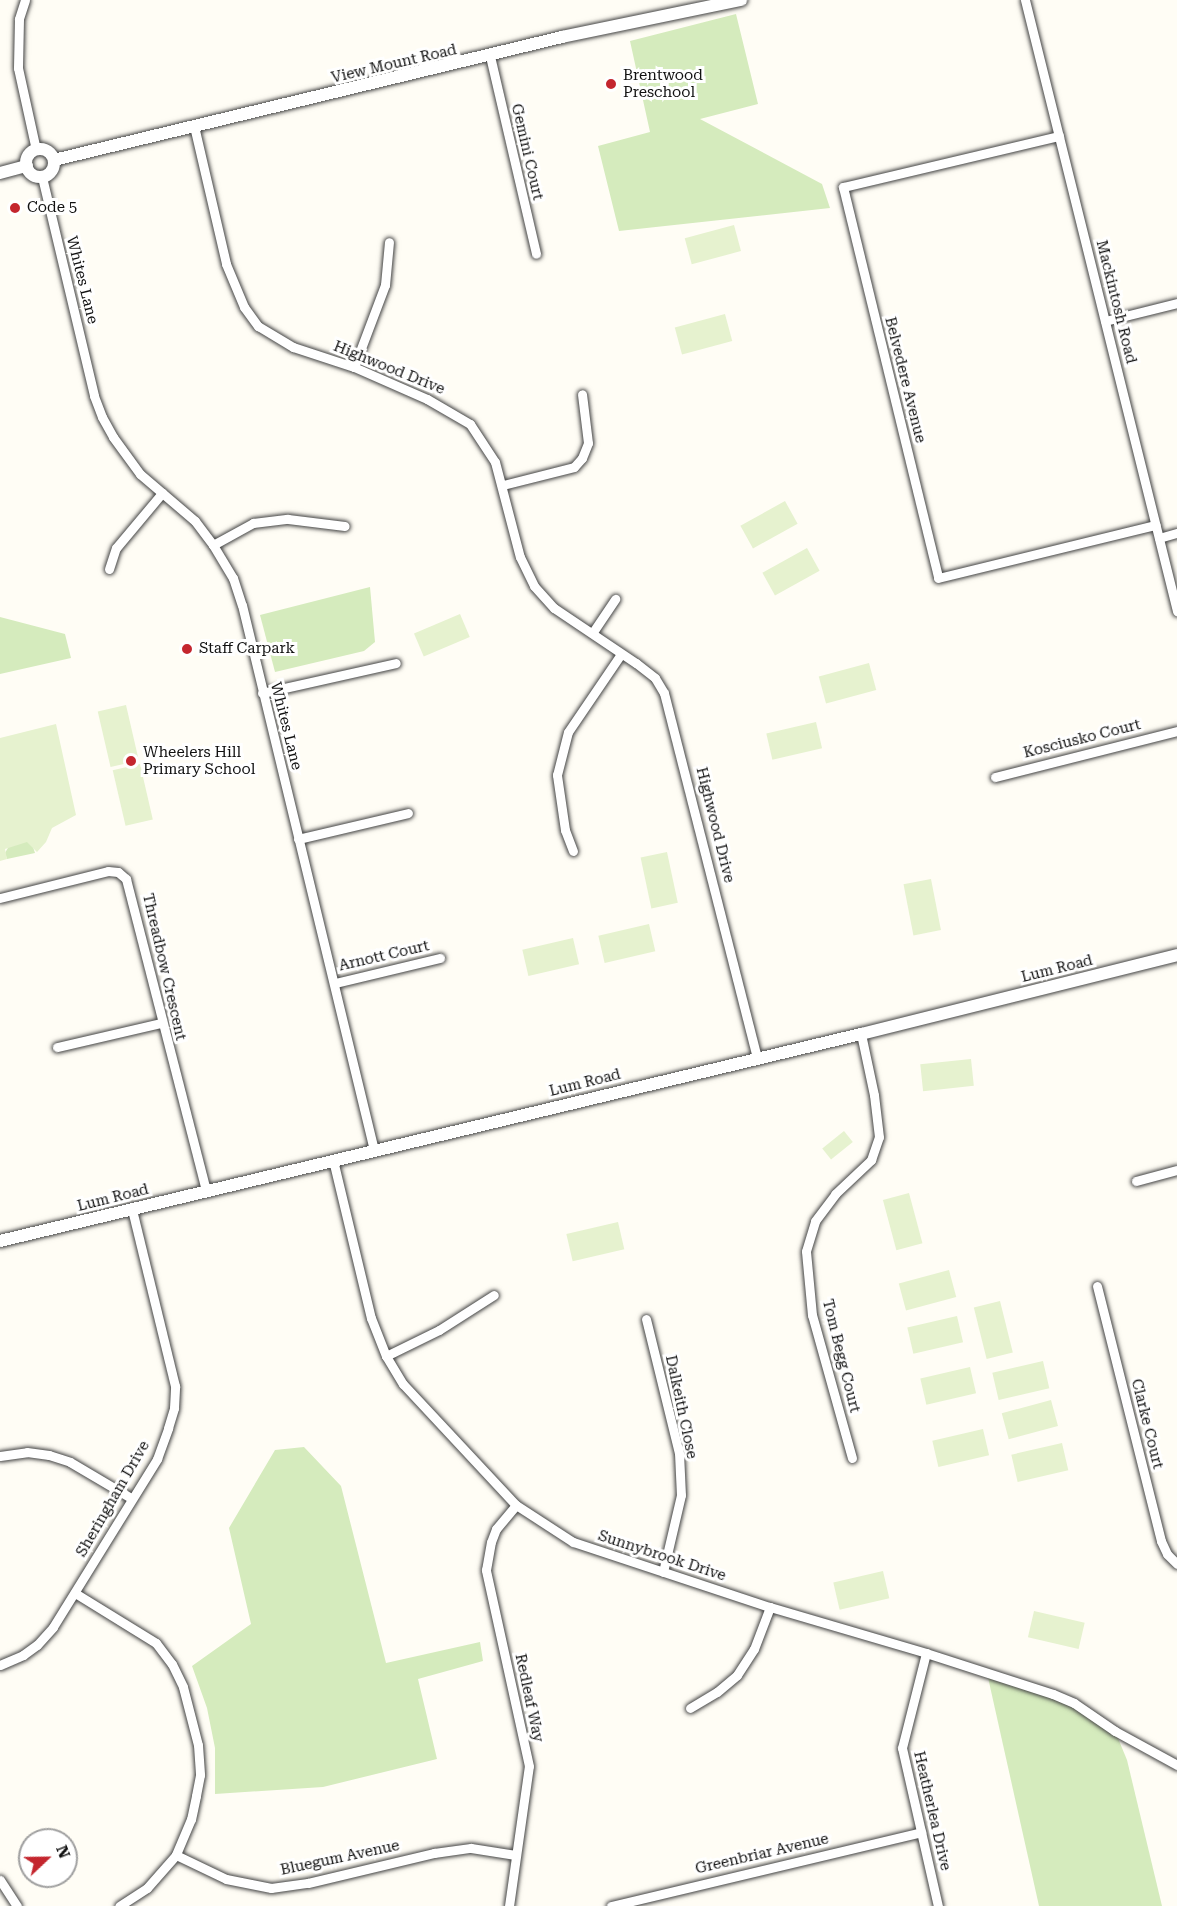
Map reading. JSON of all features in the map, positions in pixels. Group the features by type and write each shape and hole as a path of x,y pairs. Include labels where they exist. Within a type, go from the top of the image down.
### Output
{"street":[{"path":"25,0 19,19 18,68 36,150"},
{"name":"View Mount Road","path":"54,160 627,23 741,0"},
{"name":"Mackintosh Road","path":"1025,0 1177,611"},
{"name":"Gemini Court","path":"490,56 536,254"},
{"name":"Highwood Drive","path":"194,126 226,264 244,307 258,326 284,342 354,367 427,399 470,424 495,462 503,485 519,557 534,586 554,608 593,632 655,678 668,703 757,1057"},
{"name":"Belvedere Avenue","path":"1059,136 843,187 938,579 1156,525"},
{"path":"36,150 47,151 54,160 51,172 42,177 32,174 27,166 28,158 36,150"},
{"path":"0,173 27,166"},
{"name":"Whites Lane","path":"42,177 94,396 102,417 124,454 140,474 195,521 213,545 232,578 242,605 374,1150"},
{"path":"354,367 385,285 389,242"},
{"path":"1105,321 1177,303"},
{"path":"503,485 574,467 588,443 582,394"},
{"path":"109,569 116,548 162,493"},
{"path":"213,545 253,523 288,519 345,526"},
{"path":"1159,538 1177,533"},
{"path":"593,632 615,599"},
{"path":"573,851 565,830 557,775 568,732 621,654"},
{"path":"262,693 396,663"},
{"name":"Kosciusko Court","path":"995,777 1177,731"},
{"path":"298,839 408,813"},
{"name":"Threadbow Crescent","path":"0,898 102,872 118,872 130,888 161,1023 206,1191"},
{"name":"Lum Road","path":"0,1241 757,1057 861,1034 1177,955"},
{"name":"Arnott Court","path":"335,983 440,958"},
{"path":"57,1047 161,1023"},
{"name":"Tom Begg Court","path":"852,1458 812,1315 806,1251 815,1221 835,1194 854,1179 870,1160 879,1137 874,1095 861,1034"},
{"name":"Sunnybrook Drive","path":"333,1160 371,1318 387,1356 403,1384 516,1505 573,1542 770,1607 926,1653 1074,1703 1115,1731 1177,1765"},
{"path":"1136,1181 1177,1170"},
{"name":"Sheringham Drive","path":"0,1665 23,1655 37,1645 53,1627 157,1459 174,1408 175,1386 132,1209"},
{"name":"Clarke Court","path":"1097,1286 1161,1541 1167,1554 1177,1564"},
{"path":"387,1356 439,1330 494,1295"},
{"name":"Dalkeith Close","path":"646,1319 679,1453 681,1495 663,1572"},
{"path":"0,1456 27,1452 49,1455 70,1462 131,1498"},
{"name":"Redleaf Way","path":"509,1906 529,1766 486,1570 496,1529 516,1505"},
{"path":"75,1593 156,1643 172,1664 183,1687 198,1745 200,1774 191,1819 176,1855 147,1888 119,1906"},
{"path":"690,1708 717,1692 737,1675 754,1649 770,1607"},
{"name":"Heatherlea Drive","path":"926,1653 902,1748 938,1906"},
{"name":"Greenbriar Avenue","path":"610,1906 921,1832"},
{"name":"Bluegum Avenue","path":"176,1855 226,1879 271,1888 308,1883 434,1852 471,1848 515,1855"},
{"path":"0,1880 17,1906"}],"green space":[{"path":"736,14 758,104 700,119 822,184 830,208 619,231 598,146 650,132 630,41"},
{"path":"734,225 741,251 692,264 685,238"},
{"path":"725,314 732,341 682,355 675,327"},
{"path":"785,501 798,524 753,548 740,526"},
{"path":"807,548 820,571 775,595 762,573"},
{"path":"370,587 375,642 364,651 275,672 260,615"},
{"path":"460,614 470,637 424,657 414,634"},
{"path":"0,617 65,634 71,658 0,674"},
{"path":"869,663 876,690 826,704 819,676"},
{"path":"126,705 139,761 111,767 98,712"},
{"path":"816,722 822,748 772,760 766,733"},
{"path":"56,724 76,815 52,828 46,842 37,852 27,842 5,849 7,859 0,861 0,738"},
{"path":"140,764 153,820 126,826 113,770"},
{"path":"27,841 35,853 7,859 5,853 9,846"},
{"path":"667,852 678,903 651,908 641,858"},
{"path":"931,879 941,930 913,935 904,884"},
{"path":"649,924 655,951 605,963 598,936"},
{"path":"573,938 579,964 528,976 522,950"},
{"path":"971,1059 974,1086 923,1091 920,1064"},
{"path":"844,1131 853,1142 831,1160 822,1149"},
{"path":"909,1193 922,1243 896,1250 883,1200"},
{"path":"618,1222 624,1249 573,1261 566,1234"},
{"path":"949,1270 956,1297 906,1311 899,1283"},
{"path":"1000,1301 1013,1352 987,1359 974,1308"},
{"path":"957,1316 963,1342 913,1354 907,1327"},
{"path":"1043,1361 1049,1388 999,1400 992,1373"},
{"path":"970,1367 976,1393 926,1405 920,1378"},
{"path":"1051,1400 1058,1426 1009,1439 1002,1413"},
{"path":"983,1429 989,1455 938,1467 932,1441"},
{"path":"1062,1443 1068,1470 1018,1482 1011,1455"},
{"path":"304,1447 341,1486 386,1663 480,1642 483,1661 418,1679 437,1759 323,1787 215,1794 215,1748 207,1708 192,1666 251,1624 229,1528 275,1450"},
{"path":"883,1571 889,1598 840,1610 833,1582"},
{"path":"1034,1611 1085,1623 1079,1649 1028,1637"},
{"path":"987,1673 1074,1703 1115,1731 1127,1760 1162,1906 1039,1906"}],"place":[{"name":"Brentwood Preschool","path":"611,84"},
{"name":"Code 5","path":"15,208"},
{"name":"Staff Carpark","path":"187,649"},
{"name":"Wheelers Hill Primary School","path":"131,761"}]}
